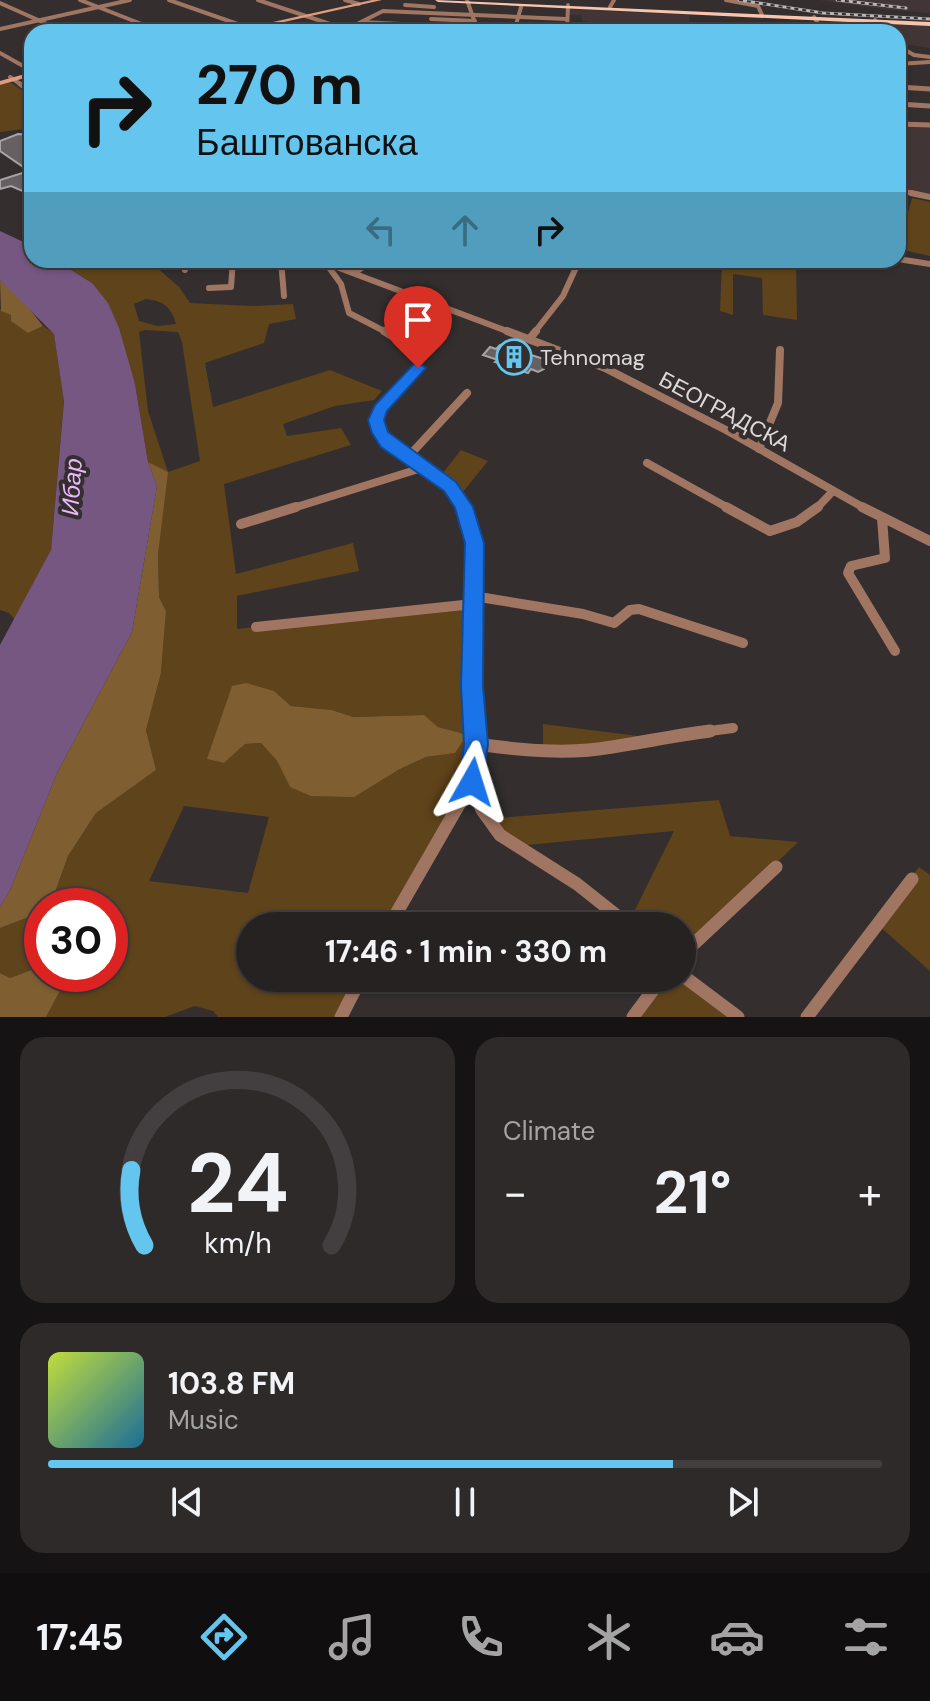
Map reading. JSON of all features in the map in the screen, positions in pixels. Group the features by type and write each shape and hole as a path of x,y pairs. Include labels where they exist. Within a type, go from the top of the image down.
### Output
{"main road":[{"path":"357,4 370,0"},
{"path":"265,24 379,0"},
{"path":"438,0 572,3 814,18"},
{"path":"467,3 507,3"},
{"path":"572,3 930,23"},
{"path":"0,82 24,74"}],"street":[{"path":"80,0 142,24"},
{"path":"0,29 130,0"},
{"path":"169,0 236,24"},
{"path":"258,0 334,24"},
{"path":"345,0 357,4"},
{"path":"610,7 614,0"},
{"path":"726,0 755,5 762,15"},
{"path":"0,3 47,24"},
{"path":"405,5 433,7 467,3 476,24"},
{"path":"566,24 572,3"},
{"path":"420,24 433,7"},
{"path":"516,24 521,7"},
{"path":"356,24 383,11 566,19"},
{"path":"372,16 457,24"},
{"path":"814,18 818,24"},
{"path":"360,22 399,24"},
{"path":"906,50 930,59"},
{"path":"0,53 24,66"},
{"path":"906,63 930,59"},
{"path":"20,64 21,71 13,77 24,86"},
{"path":"906,88 930,89"},
{"path":"906,104 930,106"},
{"path":"906,117 909,124 930,125"},
{"path":"906,192 930,197"},
{"path":"906,260 930,264"},
{"path":"209,288 231,287 232,268"},
{"path":"282,268 284,296"},
{"path":"327,268 341,284 349,313 410,344 420,353 418,368 380,409 376,420 383,438 450,487 464,507 474,543 472,686 476,744 472,782 397,912"},
{"name":"БЕОГРАДСКА","path":"343,268 531,337 605,368 930,541"},
{"path":"356,272 361,268"},
{"path":"531,337 563,296 576,268"},
{"path":"759,449 778,403 780,350"},
{"path":"408,457 467,393"},
{"path":"647,463 770,531 779,530 817,510 833,491"},
{"path":"241,524 425,467"},
{"path":"882,518 885,558 851,566 848,573 895,651"},
{"path":"256,627 473,600 583,614 605,623 614,623 630,610 639,609 743,643"},
{"path":"476,744 522,750 610,748 654,738 733,728"},
{"path":"472,782 482,810 500,835 577,884 612,912"},
{"path":"696,942 776,867"},
{"path":"807,1017 912,879"},
{"path":"696,986 738,1017"},
{"path":"341,1017 354,992"},
{"path":"633,1017 652,992"}],"shaded area":[{"path":"819,0 930,0 930,13 881,9"},
{"path":"569,9 689,15 690,24 569,24 590,22 582,21 581,15 568,15"},
{"path":"906,24 930,25 930,48 906,44"},
{"path":"10,82 24,92 24,129 0,132 0,85"},
{"path":"906,124 930,125 930,197 906,191"},
{"path":"912,198 930,202 930,256 906,251 906,220"},
{"path":"68,268 157,268 179,287 190,303 293,304 296,319 269,324 264,343 205,363 213,407 330,370 382,391 374,400 335,406 283,424 287,436 341,428 351,445 224,484 236,574 353,543 359,571 237,596 237,629 473,604 472,782 397,912 236,912 236,992 354,992 341,1017 218,1017 213,1011 195,1006 165,1017 46,1017 59,992 128,992 128,888 56,888 68,856 96,813 156,770 146,730 161,673 166,611 159,597 158,555 167,473 148,462 135,384 92,283","holes":["146,299 157,301 169,309 176,324 158,326 139,321 134,304","139,332 178,332 200,461 168,472 148,411","232,687 274,691 291,706 332,710 353,717 423,715 438,727 461,733 455,753 426,757 398,770 290,787 277,761 261,743 245,744 224,763 208,759","184,806 269,817 248,893 149,881"]},
{"path":"722,268 796,268 797,320 763,315 762,278 733,274 733,315 720,311"},
{"path":"0,280 21,298 43,326 28,333 11,321 11,315 1,311"},
{"path":"0,309 12,315 28,333 43,326 54,333 64,399 51,550 16,621 9,613 0,610"},
{"path":"461,450 488,461 458,498 439,478"},
{"path":"148,462 168,472 158,555 159,597 166,611 161,673 146,730 156,770 96,813 68,856 56,888 24,888 24,919 0,928 0,907 10,890 57,773 132,632 157,486"},
{"path":"246,683 274,691 291,706 332,710 353,717 424,715 438,727 461,733 465,738 455,753 426,757 354,797 311,796 290,787 277,761 261,743 245,744 224,763 207,759 232,686"},
{"path":"543,724 654,738 543,749"},
{"path":"719,800 730,836 798,842 696,941 696,912 634,912 674,831 516,846 488,819"},
{"path":"919,867 930,875 930,971 877,924"},
{"path":"24,919 24,973 10,978 0,973 0,928"},
{"path":"0,973 10,978 24,973 24,992 59,992 46,1017 0,1017"},
{"path":"696,988 738,1017 634,1017 652,992 696,992"}],"water":[{"name":"Ибар","path":"0,231 24,242 24,268 68,268 92,283 108,303 119,328 135,384 148,462 157,486 132,632 57,773 10,890 0,907 0,645 51,550 64,401 54,334 0,280"}],"building":[{"path":"24,134 24,168 0,151 0,141"},
{"path":"24,173 24,192 11,186 0,189 0,180"},
{"name":"Tehnomag","path":"500,345 550,361 544,369 538,372 531,369 528,373 483,355 490,347 496,349"}],"railway":[{"path":"739,0 823,13 930,19"},
{"path":"837,0 906,8"}],"place":[{"name":"Tehnomag","path":"514,357"}],"route":[{"path":"418,368 380,409 377,428 387,442 450,487 464,507 474,543 472,686 476,744 472,782"}]}
